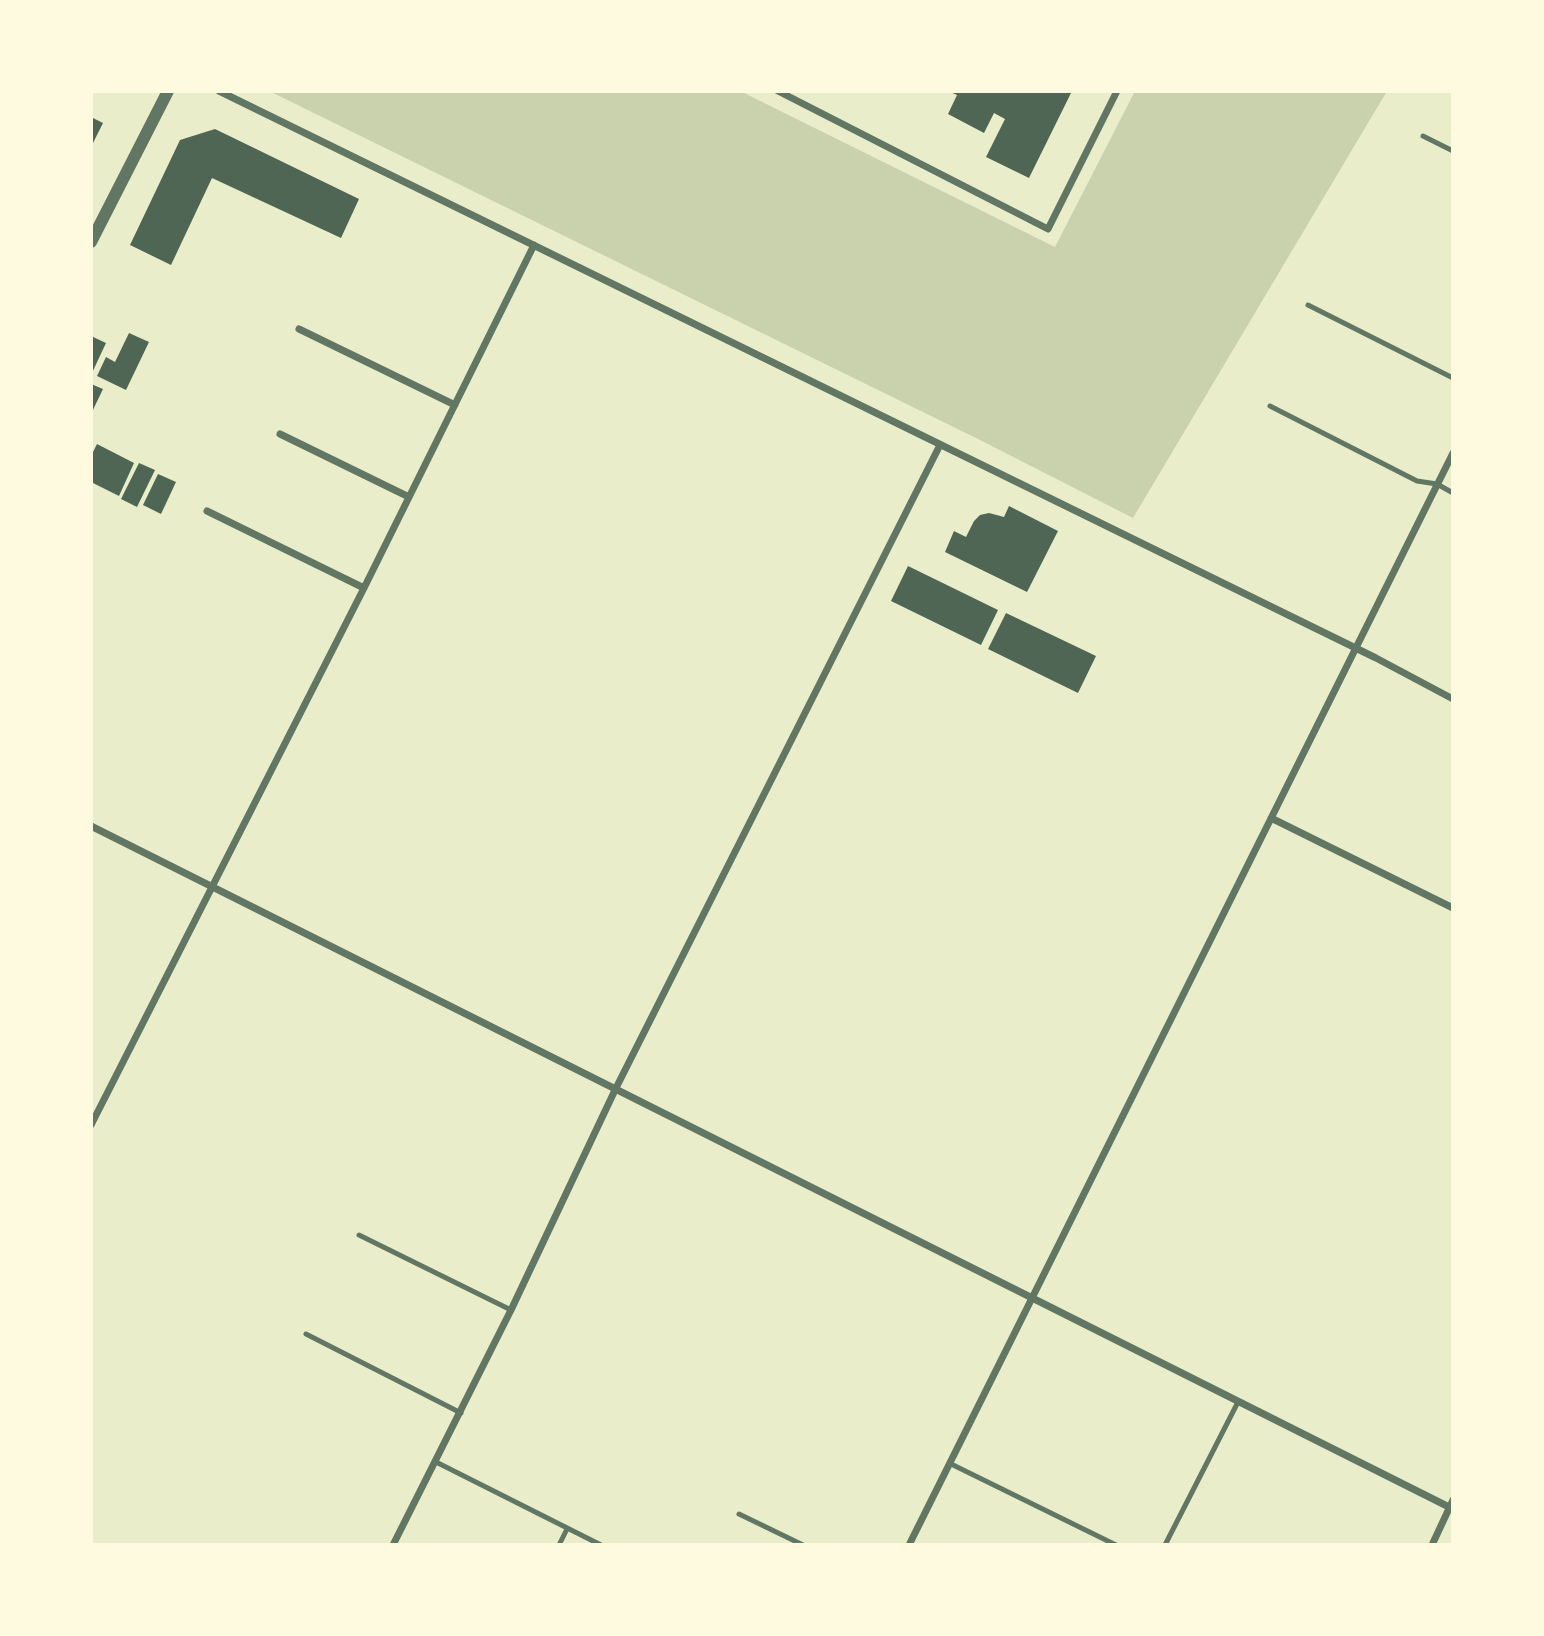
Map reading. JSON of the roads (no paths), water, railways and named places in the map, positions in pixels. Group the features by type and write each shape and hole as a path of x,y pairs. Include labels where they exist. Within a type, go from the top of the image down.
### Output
{"street":[{"path":"91,242 168,91"},
{"path":"219,91 1356,648 1453,699"},
{"path":"778,91 1048,229 1117,91"},
{"path":"91,1125 364,588 534,245"},
{"path":"299,329 455,405"},
{"path":"280,434 409,497"},
{"path":"393,1545 461,1413 616,1088 940,445"},
{"path":"909,1545 1453,453"},
{"path":"206,511 364,588"},
{"path":"1270,818 1453,908"},
{"path":"91,826 1238,1402 1452,1505 1432,1545"}],"lane":[{"path":"1423,136 1453,151"},
{"path":"1308,305 1453,378"},
{"path":"1270,406 1417,481 1437,484 1453,493"},
{"path":"359,1235 511,1310"},
{"path":"306,1334 461,1413"},
{"path":"1165,1545 1238,1402"},
{"path":"436,1462 601,1545"},
{"path":"948,1463 1116,1545"},
{"path":"739,1514 803,1545"},
{"path":"559,1545 567,1528"}]}
